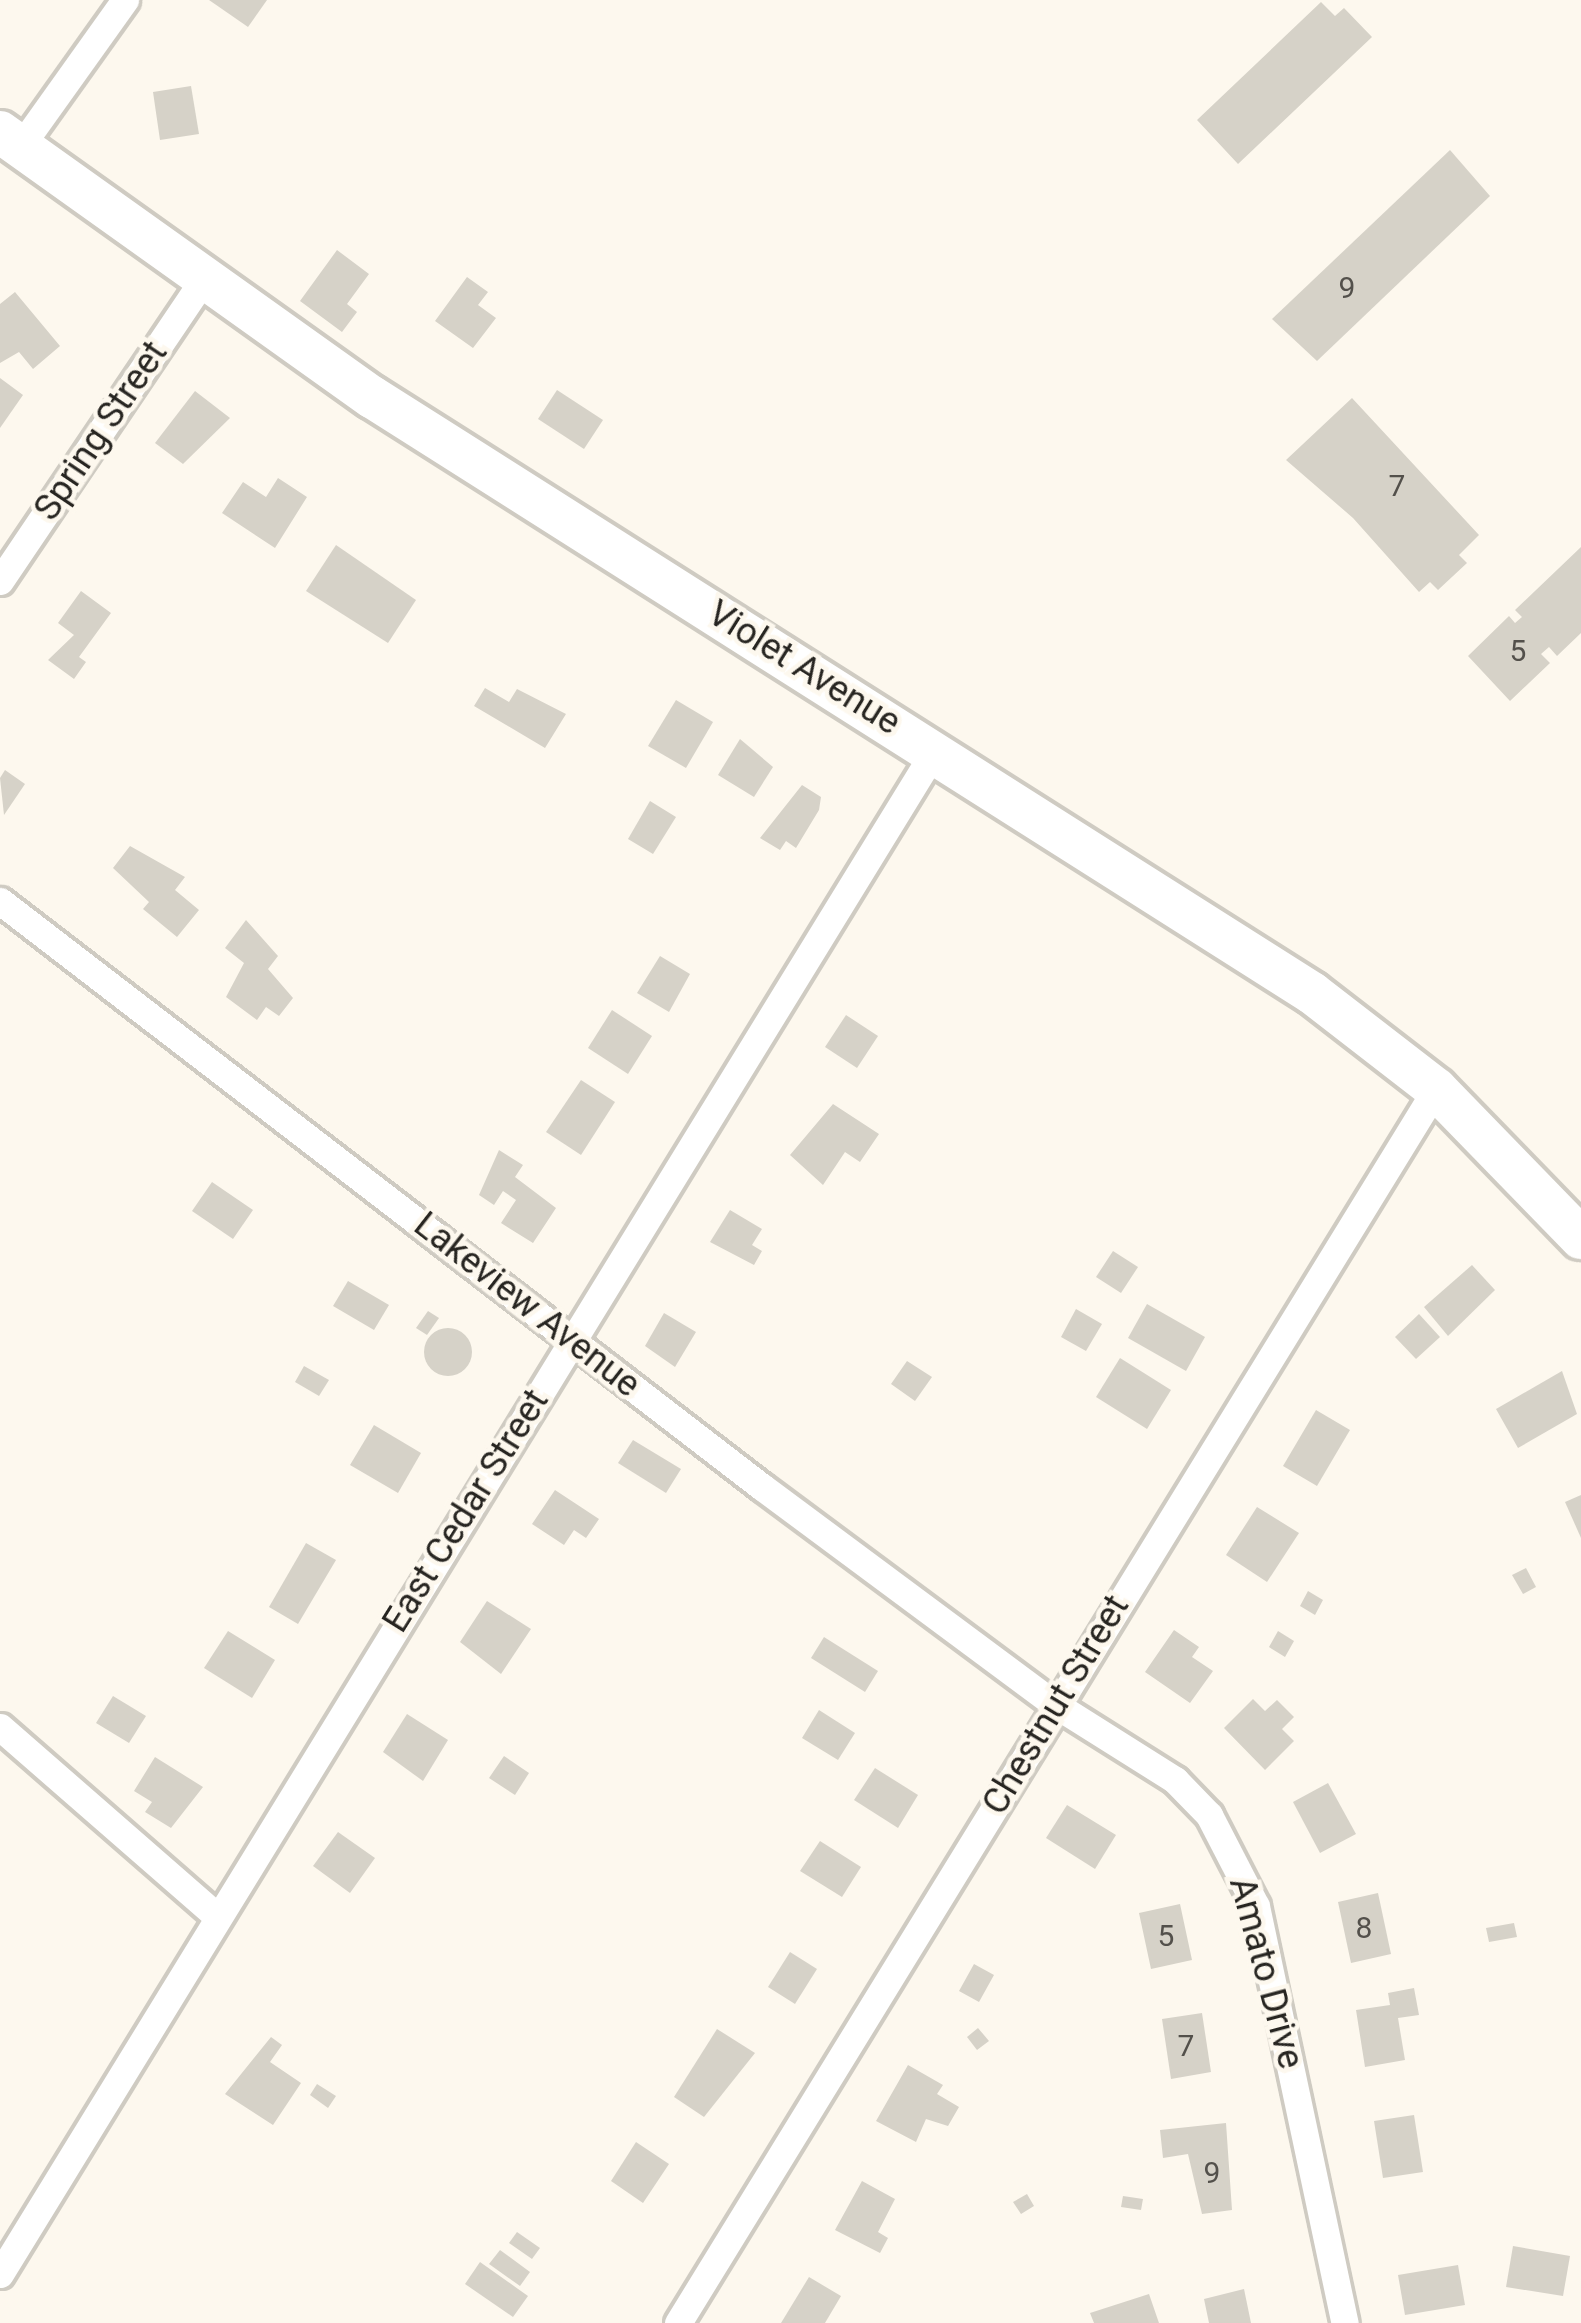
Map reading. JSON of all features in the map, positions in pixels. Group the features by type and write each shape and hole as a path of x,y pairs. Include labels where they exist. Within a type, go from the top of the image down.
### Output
{"main road":[{"name":"Violet Avenue","path":"10,139 372,397 935,749 1312,992 1436,1089 1581,1238"}],"street":[{"path":"10,139 125,0"},
{"name":"Spring Street","path":"0,581 202,280"},
{"name":"East Cedar Street","path":"0,2274 935,749"},
{"name":"Lakeview Avenue","path":"0,901 1056,1705"},
{"name":"Chestnut Street","path":"678,2323 1436,1089"},
{"name":"Amato Drive","path":"1056,1705 1175,1780 1232,1850 1266,1945 1345,2323"},
{"path":"0,1726 218,1916"}],"building":[{"path":"209,0 267,0 248,27"},
{"path":"1321,2 1335,16 1344,8 1372,37 1238,164 1197,120"},
{"path":"191,86 199,134 160,140 153,92"},
{"path":"1450,150 1490,196 1317,361 1272,319"},
{"path":"337,250 369,274 347,304 357,312 342,332 300,301"},
{"path":"467,277 488,292 478,305 496,318 473,348 435,321"},
{"path":"15,292 60,346 33,369 19,352 0,363 0,304"},
{"path":"0,378 23,395 0,428"},
{"path":"557,390 603,420 584,449 538,419"},
{"path":"195,391 230,418 183,464 155,443"},
{"path":"1352,398 1479,535 1459,555 1467,563 1438,590 1430,582 1419,592 1353,518 1286,460"},
{"path":"278,478 307,497 275,548 222,513 243,482 266,497"},
{"path":"336,545 416,600 388,643 306,591"},
{"path":"1581,547 1581,633 1557,656 1549,647 1541,654 1550,663 1510,701 1468,656 1509,616 1515,623 1522,617 1515,610"},
{"path":"81,591 111,613 79,657 86,662 74,679 48,660 74,635 58,623"},
{"path":"485,688 509,702 517,689 566,714 545,748 474,706"},
{"path":"676,700 713,722 686,768 648,746"},
{"path":"740,739 773,767 754,797 718,775"},
{"path":"5,770 25,784 4,815 0,778"},
{"path":"802,785 821,797 819,810 796,848 786,841 780,850 760,838"},
{"path":"650,801 676,817 653,854 628,839"},
{"path":"130,846 185,877 175,890 199,910 177,937 143,909 149,902 113,868"},
{"path":"246,920 278,956 268,969 293,998 279,1016 266,1007 257,1020 226,997 244,963 225,948"},
{"path":"660,956 690,974 669,1012 637,993"},
{"path":"612,1010 652,1036 628,1074 588,1048"},
{"path":"846,1015 878,1036 857,1068 825,1047"},
{"path":"581,1080 615,1102 581,1155 546,1132"},
{"path":"833,1104 879,1134 860,1162 845,1152 823,1185 790,1155"},
{"path":"499,1150 523,1165 515,1177 556,1208 533,1243 501,1223 516,1200 503,1191 494,1205 479,1195"},
{"path":"212,1182 253,1210 233,1239 192,1211"},
{"path":"730,1210 762,1229 752,1245 762,1251 754,1265 710,1242"},
{"path":"1113,1251 1138,1267 1121,1293 1096,1277"},
{"path":"1472,1265 1495,1290 1448,1336 1424,1307"},
{"path":"348,1281 389,1305 374,1330 333,1306"},
{"path":"1147,1304 1205,1337 1186,1371 1128,1338"},
{"path":"1076,1309 1102,1324 1086,1351 1061,1337"},
{"path":"428,1311 439,1318 427,1335 416,1328"},
{"path":"664,1313 696,1332 675,1367 645,1346"},
{"path":"1419,1314 1440,1337 1416,1359 1395,1337"},
{"path":"448,1328 465,1335 472,1352 465,1369 448,1376 431,1369 424,1352 431,1335"},
{"path":"1120,1358 1171,1390 1147,1429 1096,1397"},
{"path":"907,1361 932,1377 915,1401 891,1384"},
{"path":"304,1366 329,1380 319,1396 295,1382"},
{"path":"1562,1371 1577,1414 1518,1448 1496,1409"},
{"path":"1316,1410 1350,1430 1317,1486 1283,1466"},
{"path":"374,1425 421,1453 398,1493 350,1465"},
{"path":"633,1440 681,1469 666,1493 618,1463"},
{"path":"555,1490 599,1519 586,1538 574,1530 564,1545 532,1524"},
{"path":"1581,1495 1581,1538 1565,1502"},
{"path":"1257,1507 1299,1533 1267,1582 1226,1555"},
{"path":"306,1543 336,1560 298,1624 269,1607"},
{"path":"1526,1568 1536,1587 1523,1594 1512,1575"},
{"path":"1308,1591 1323,1600 1315,1615 1300,1606"},
{"path":"487,1601 531,1629 501,1674 460,1642"},
{"path":"1174,1630 1199,1647 1192,1657 1213,1671 1190,1703 1145,1672"},
{"path":"228,1631 275,1660 252,1698 204,1668"},
{"path":"1278,1631 1294,1641 1285,1657 1269,1647"},
{"path":"824,1637 878,1671 865,1692 811,1658"},
{"path":"113,1696 146,1716 129,1743 96,1723"},
{"path":"1253,1699 1265,1711 1277,1700 1294,1717 1282,1729 1294,1741 1265,1770 1224,1728"},
{"path":"819,1710 855,1733 838,1760 802,1738"},
{"path":"407,1714 448,1740 423,1781 383,1752"},
{"path":"504,1756 529,1773 515,1795 489,1778"},
{"path":"155,1757 203,1787 171,1828 145,1812 152,1802 134,1791"},
{"path":"875,1768 918,1795 898,1828 854,1800"},
{"path":"1328,1783 1356,1834 1320,1853 1293,1802"},
{"path":"1067,1805 1116,1835 1095,1869 1046,1838"},
{"path":"338,1832 375,1858 350,1893 313,1866"},
{"path":"820,1841 861,1867 842,1897 800,1871"},
{"path":"1378,1893 1391,1954 1351,1963 1338,1902"},
{"path":"1180,1904 1192,1960 1151,1969 1139,1913"},
{"path":"1514,1923 1517,1937 1489,1942 1486,1928"},
{"path":"790,1952 817,1969 795,2004 768,1987"},
{"path":"974,1964 994,1975 979,2002 959,1991"},
{"path":"1414,1988 1419,2015 1398,2018 1405,2060 1365,2067 1356,2010 1390,2005 1388,1993"},
{"path":"1202,2013 1211,2072 1171,2079 1162,2019"},
{"path":"978,2028 989,2041 977,2050 967,2037"},
{"path":"717,2029 755,2053 704,2117 674,2097"},
{"path":"271,2037 282,2045 270,2062 301,2083 273,2125 225,2094"},
{"path":"908,2065 943,2085 937,2094 959,2107 948,2126 926,2119 916,2142 876,2121"},
{"path":"317,2084 336,2096 328,2108 310,2095"},
{"path":"1414,2115 1423,2172 1383,2178 1374,2121"},
{"path":"1226,2123 1232,2210 1202,2214 1188,2154 1163,2158 1160,2130"},
{"path":"636,2142 669,2164 643,2203 611,2181"},
{"path":"862,2181 895,2199 878,2232 888,2238 880,2253 835,2230"},
{"path":"1027,2194 1034,2206 1021,2214 1013,2202"},
{"path":"1123,2196 1143,2199 1141,2210 1121,2207"},
{"path":"517,2232 540,2248 532,2259 509,2243"},
{"path":"1513,2246 1570,2256 1563,2296 1506,2287"},
{"path":"500,2250 530,2272 520,2286 489,2264"},
{"path":"480,2262 528,2296 513,2317 465,2284"},
{"path":"1458,2265 1465,2305 1405,2315 1398,2275"},
{"path":"809,2277 841,2296 825,2323 781,2323"},
{"path":"1244,2289 1251,2323 1209,2323 1204,2299"},
{"path":"1149,2294 1159,2323 1094,2323 1090,2313"}]}
